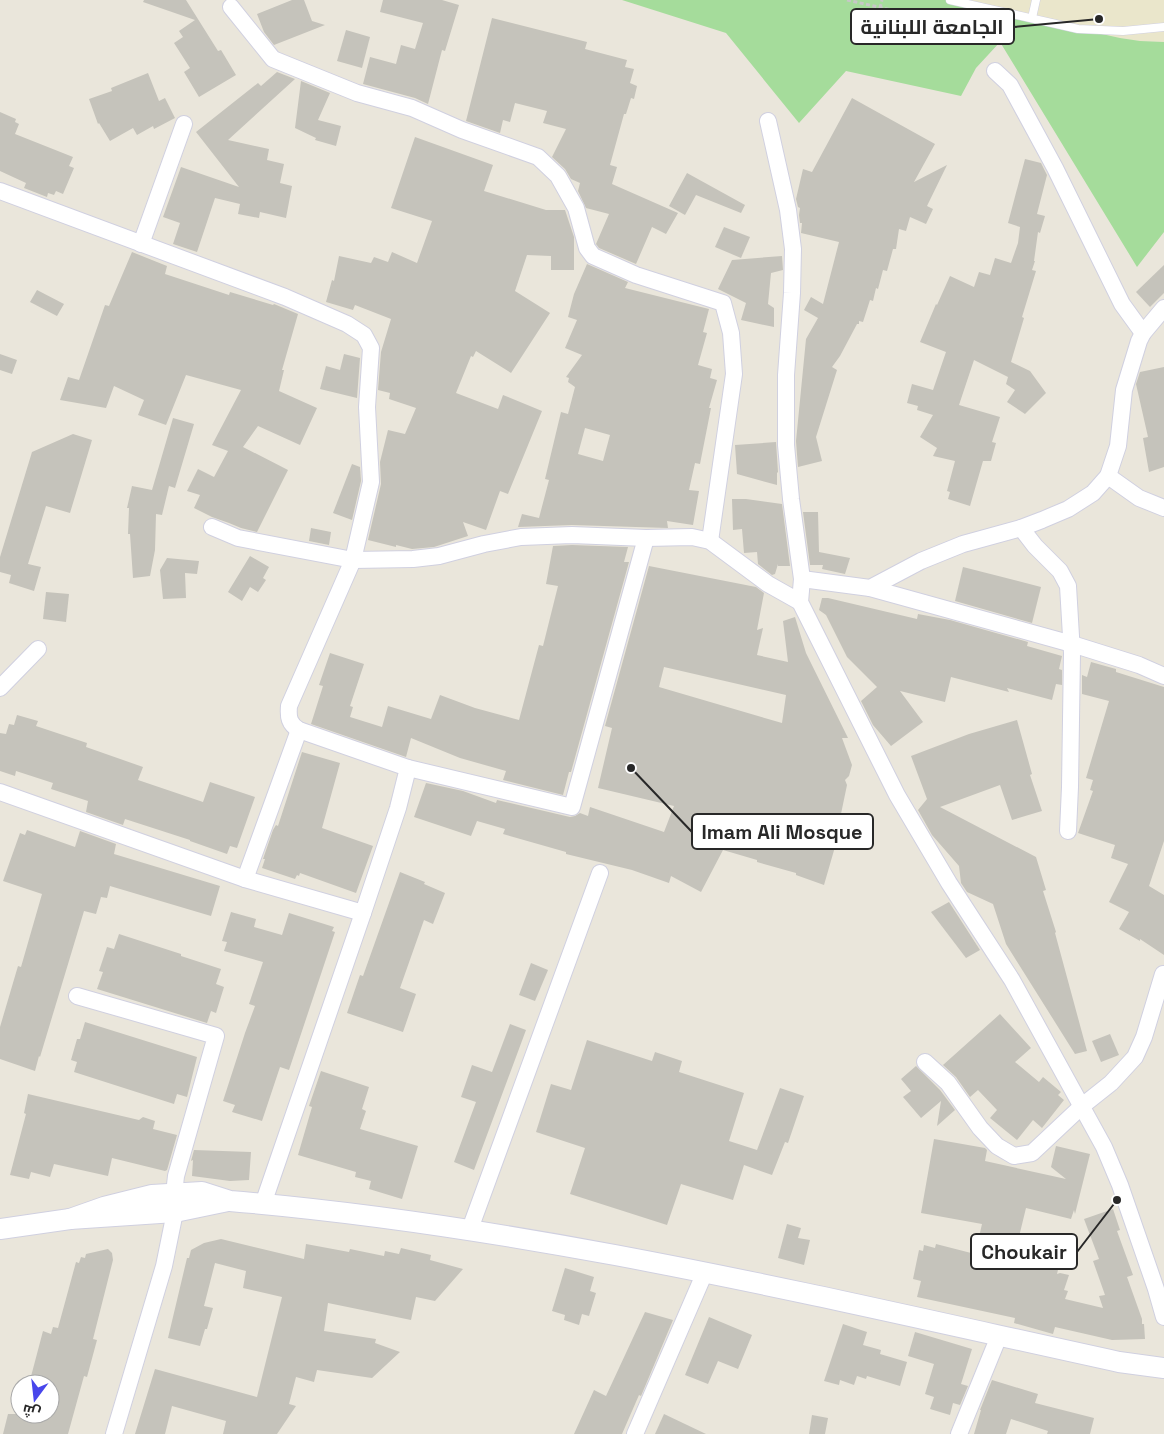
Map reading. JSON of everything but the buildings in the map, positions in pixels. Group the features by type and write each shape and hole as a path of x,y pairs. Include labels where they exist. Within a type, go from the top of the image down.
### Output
{"street":[{"path":"231,7 273,59 357,93 412,108 462,130 538,157 558,176 576,208 587,248 593,256 636,275 723,303 731,334 734,374 710,541"},
{"path":"995,71 1010,85 1055,168 1122,304 1143,333"},
{"path":"768,121 788,210 793,249 786,375 786,446 802,580 800,602 897,795 949,883 1012,980 1104,1147 1120,1185 1164,1317"},
{"path":"141,244 184,124"},
{"path":"0,191 285,298 347,324 364,335 371,348 367,408 371,482 353,560 288,706 288,718 294,727 299,730 408,768 572,807 646,538"},
{"path":"870,588 921,561 963,544 1021,528 1068,509 1093,493 1108,476 1118,446 1124,390 1139,341 1143,333 1164,308"},
{"path":"1108,476 1139,498 1164,508"},
{"path":"212,527 238,538 353,560 413,559 439,556 484,544 521,538 572,535 646,538 692,537 710,541 768,584 800,602"},
{"path":"1021,528 1066,579 1069,594 1072,644 1068,831"},
{"path":"802,580 870,588 1072,644 1139,665 1164,676"},
{"path":"0,688 38,649"},
{"path":"245,879 299,730"},
{"path":"263,1204 398,808 408,768"},
{"path":"0,792 245,879 363,913"},
{"path":"470,1229 600,873"},
{"path":"925,1062 948,1083 980,1128 997,1146 1014,1156 1032,1153 1082,1106 1111,1083 1135,1057 1144,1037 1163,974"},
{"path":"77,996 216,1036 176,1176 174,1203 164,1266 114,1434"},
{"path":"0,1229 70,1220 104,1207 152,1195 174,1203 202,1192 230,1201 470,1229 705,1272 1119,1362 1164,1368"},
{"path":"635,1434 705,1272"},
{"path":"959,1434 999,1336"}],"lane":[{"path":"950,0 1078,29 1123,31 1164,27"},
{"path":"1032,18 1036,0"}],"path":[{"path":"847,0 981,30 986,8"},
{"path":"880,8 882,0"}],"shaded area":[{"path":"948,0 1164,0 1164,42 1120,38"}],"green space":[{"path":"622,0 948,0 1120,38 1164,42 1164,232 1137,267 1000,42 976,68 961,96 846,71 799,123 726,33"}],"place":[{"name":"الجامعة اللبنانية","path":"1099,19"},
{"name":"Imam Ali Mosque","path":"631,768"},
{"name":"Choukair","path":"1117,1200"}]}
